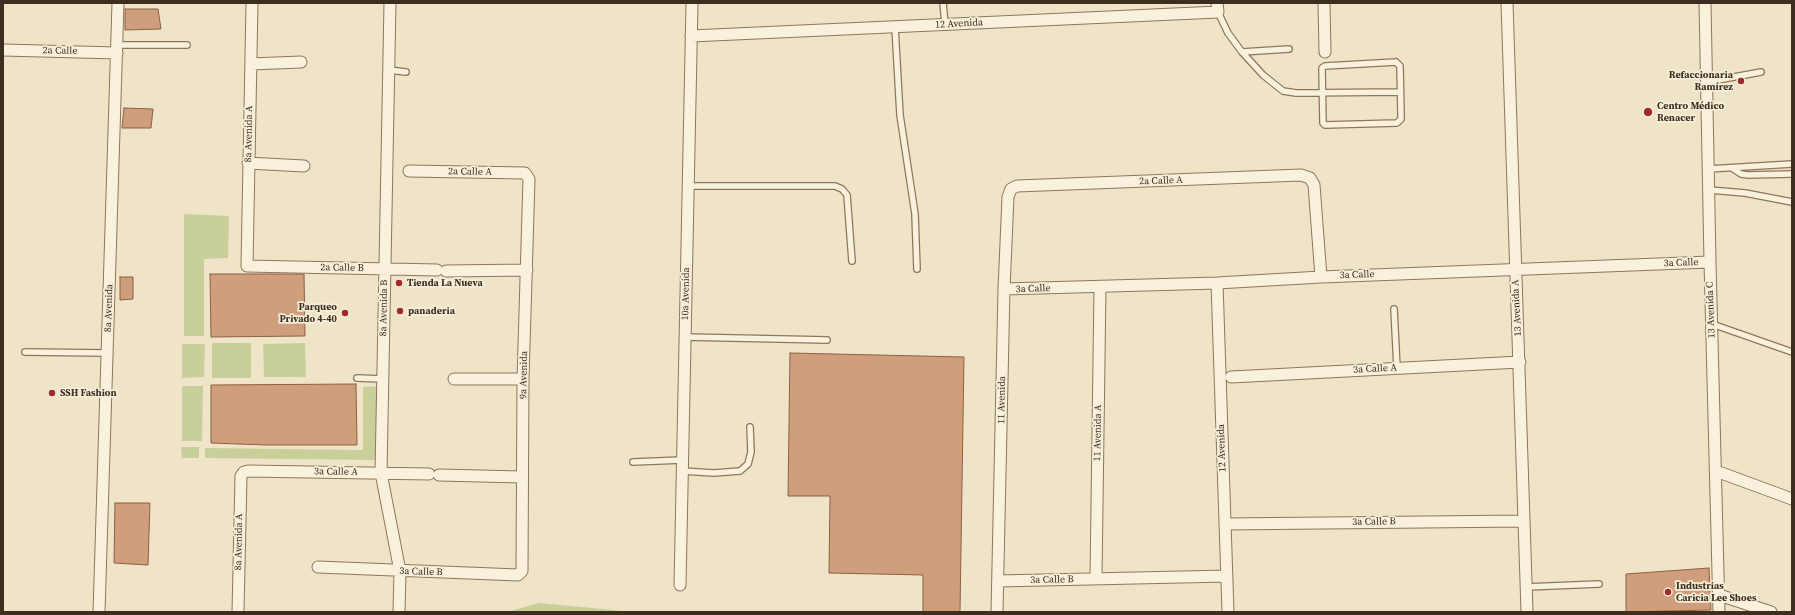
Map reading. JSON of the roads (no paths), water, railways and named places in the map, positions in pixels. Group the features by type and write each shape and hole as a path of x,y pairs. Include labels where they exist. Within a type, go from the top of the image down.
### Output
{"street":[{"name":"8a Avenida","path":"99,612 118,3"},
{"name":"8a Avenida A","path":"247,266 252,3"},
{"name":"8a Avenida B","path":"390,3 381,473 400,571 399,612"},
{"name":"10a Avenida","path":"680,585 692,3"},
{"path":"1324,3 1325,52"},
{"name":"13 Avenida A","path":"1507,3 1515,269 1520,362 1526,612"},
{"name":"13 Avenida C","path":"1705,6 1708,190 1719,612"},
{"name":"12 Avenida","path":"692,36 895,27 1217,8"},
{"name":"2a Calle","path":"3,50 117,49"},
{"path":"251,64 301,62"},
{"path":"248,163 304,166"},
{"name":"2a Calle A","path":"409,170 525,173 529,179"},
{"name":"2a Calle A","path":"1011,189 1018,186 1301,175 1310,178 1314,185 1320,277"},
{"name":"9a Avenida","path":"522,571 523,379 529,179"},
{"name":"11 Avenida","path":"997,612 1004,289 1008,196 1011,189"},
{"name":"3a Calle","path":"1004,289 1217,283 1320,277 1710,262"},
{"name":"2a Calle B","path":"247,266 442,270 527,270"},
{"name":"12 Avenida","path":"1217,283 1228,612"},
{"name":"11 Avenida A","path":"1096,578 1100,287"},
{"name":"3a Calle A","path":"1231,377 1520,362"},
{"path":"454,379 523,379"},
{"name":"3a Calle A","path":"244,472 248,470 522,477"},
{"path":"1716,471 1792,499"},
{"name":"8a Avenida A","path":"238,612 241,476 244,472"},
{"name":"3a Calle B","path":"1225,524 1523,521"},
{"name":"3a Calle B","path":"318,567 518,575 522,571"},
{"name":"3a Calle B","path":"998,581 1227,576"},
{"path":"1719,595 1771,612"}],"lane":[{"path":"943,3 945,24"},
{"path":"1217,8 1228,33 1242,52 1263,76 1283,90 1296,93 1400,92"},
{"path":"895,27 900,115 915,214 917,269"},
{"path":"117,49 187,45"},
{"path":"1242,52 1289,49"},
{"path":"1396,62 1400,66 1401,119 1397,123 1325,125 1322,119 1323,93 1322,68 1325,66 1396,62"},
{"path":"389,70 406,72"},
{"path":"1707,82 1761,72"},
{"path":"1708,170 1792,164"},
{"path":"1732,168 1741,174 1748,175 1792,174"},
{"path":"688,186 835,186 842,189 847,195 852,261"},
{"path":"1708,190 1745,193 1792,202"},
{"path":"1394,309 1397,368"},
{"path":"1712,324 1792,352"},
{"path":"685,337 827,340"},
{"path":"25,352 107,353"},
{"path":"357,378 383,379"},
{"path":"633,462 682,466 714,473 740,471 748,464 751,452 750,427"},
{"path":"1526,587 1599,584"}],"place":[{"name":"Refaccionaria Ramírez","path":"1741,81"},
{"name":"Centro Médico Renacer","path":"1648,112"},
{"name":"Tienda La Nueva","path":"399,283"},
{"name":"panaderia","path":"400,311"},
{"name":"Parqueo Privado 4-40","path":"345,313"},
{"name":"SSH Fashion","path":"52,393"},
{"name":"Industrias Caricia Lee Shoes","path":"1668,592"}]}
